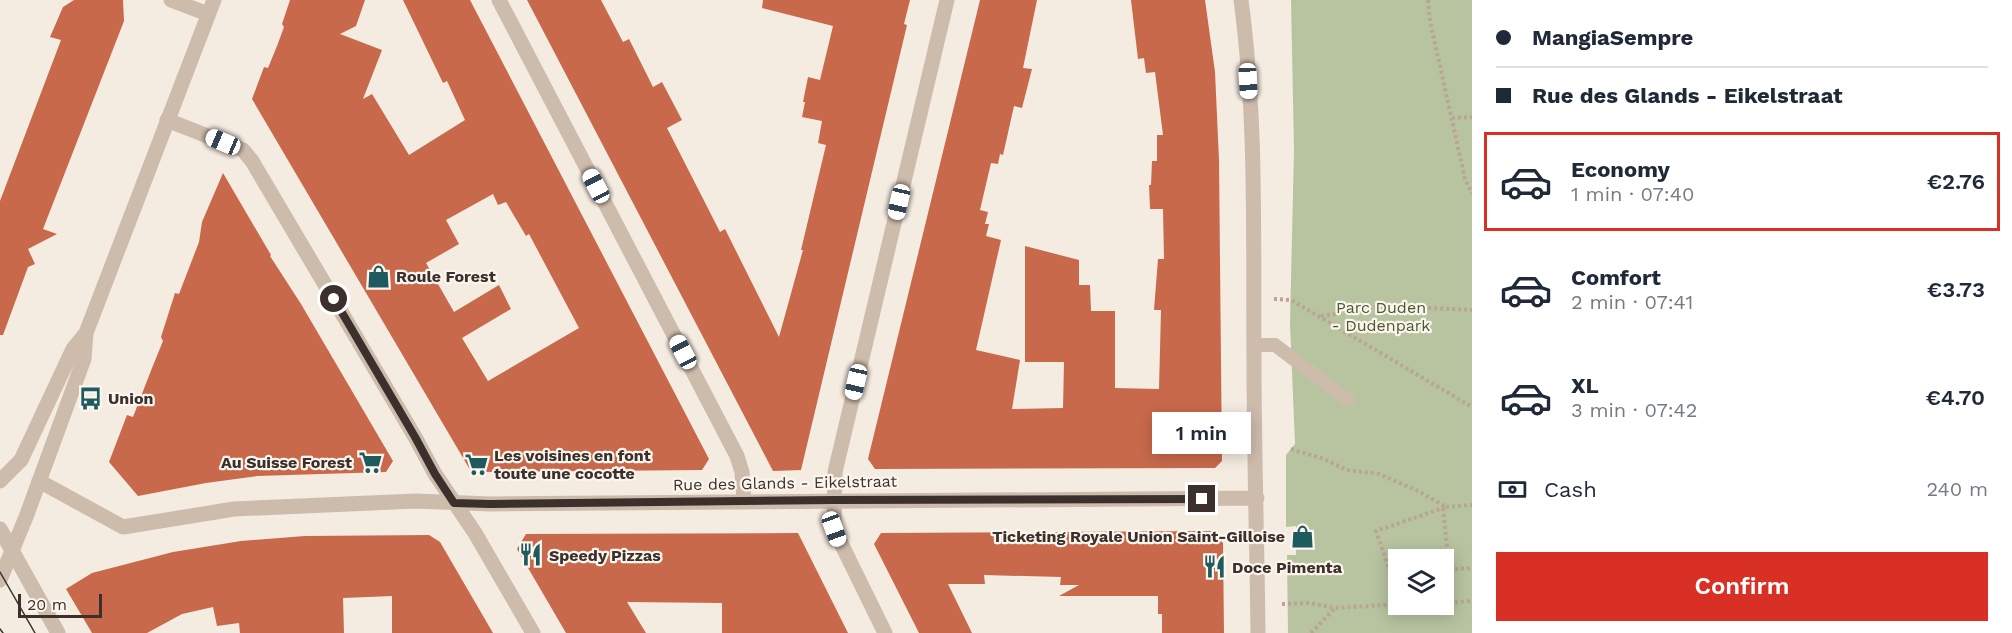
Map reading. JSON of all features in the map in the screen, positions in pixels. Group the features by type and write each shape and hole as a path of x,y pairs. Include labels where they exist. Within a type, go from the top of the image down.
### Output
{"street":[{"path":"0,580 84,359 86,333 211,7 171,0"},
{"path":"499,0 736,456 742,472 744,501"},
{"path":"885,633 834,529 835,472 947,0"},
{"path":"1241,0 1246,36 1254,191 1258,633"},
{"path":"167,120 243,150 252,161 435,474 476,533 533,633"},
{"path":"0,480 21,460 73,349 86,333"},
{"name":"Rue des Glands - Eikelstraat","path":"39,482 123,527 234,509 416,501 490,504 1257,498"},
{"path":"0,529 58,633"}],"lane":[{"path":"1254,345 1275,345 1348,400"}],"path":[{"path":"1428,0 1430,21 1465,179 1472,194"},
{"path":"1452,118 1472,117"},
{"path":"1254,298 1291,300 1472,407"},
{"path":"1319,317 1387,306 1472,310"},
{"path":"1291,449 1324,459 1347,470 1379,474 1418,491 1444,508"},
{"path":"1388,562 1376,531 1444,508 1472,505"},
{"path":"1444,508 1447,549"},
{"path":"1454,568 1472,568"},
{"path":"1454,602 1472,601"},
{"path":"1282,604 1309,603 1335,608 1388,605"},
{"path":"1311,633 1335,608"}],"green space":[{"name":"Parc Duden - Dudenpark","path":"1291,0 1472,0 1472,633 1288,633 1287,555 1296,555 1296,526 1286,527 1286,455 1295,444 1290,323 1294,150"}],"building":[{"path":"74,0 123,0 124,21 43,229 57,234 28,249 35,264 28,267 3,335 0,335 0,201 61,40 50,37 63,7"},
{"path":"290,0 365,0 356,26 340,34 382,50 363,99 372,94 409,155 465,120 447,81 443,83 403,0 470,0 709,459 702,470 477,472 469,468 252,99 264,67 268,68 277,46 284,27 282,24","holes":["493,194 498,205 506,202 526,236 529,234 579,328 488,381 462,338 511,309 499,285 454,312 426,263 459,244 446,220"]},
{"path":"527,0 601,0 623,42 629,39 653,87 662,82 682,120 667,128 720,232 725,229 779,337 803,250 801,250 826,145 818,143 822,121 802,117 805,102 803,102 808,77 820,80 833,26 762,8 763,0 910,0 904,24 907,25 801,470 773,471"},
{"path":"980,0 1037,0 1023,68 1032,69 1022,108 1014,106 1003,155 1000,154 998,164 991,163 980,210 988,212 985,224 989,224 986,236 1001,240 976,350 1020,360 1012,409 1063,408 1064,362 1025,362 1025,246 1079,260 1079,285 1090,285 1091,311 1115,311 1115,388 1159,389 1161,310 1154,310 1158,259 1164,259 1163,209 1150,209 1149,185 1151,185 1152,161 1157,161 1157,135 1163,135 1155,72 1146,73 1144,58 1138,59 1131,0 1205,0 1215,72 1219,160 1222,461 1215,468 875,469 868,459"},
{"path":"223,173 393,461 386,472 257,476 138,496 109,462 127,415 133,417 163,341 161,337 175,293 179,294 199,242 202,222"},
{"path":"1212,531 1223,543 1224,633 1162,633 1162,614 1158,614 1158,596 1059,596 1079,585 1060,585 1061,577 984,575 985,584 948,584 972,633 919,633 874,544 881,533"},
{"path":"798,533 848,633 722,633 722,603 627,602 646,633 566,633 517,549 526,534"},
{"path":"429,535 440,542 493,633 392,633 392,596 343,598 344,633 240,633 239,623 217,626 213,607 182,614 147,633 92,633 66,589 92,573 173,552 241,541 305,536"}],"tram line":[{"path":"0,572 35,633"},
{"path":"0,629 3,633"}],"place":[{"name":"Roule Forest","path":"378,276"},
{"name":"Union","path":"90,398"},
{"name":"Au Suisse Forest","path":"370,462"},
{"name":"Les voisines en font toute une cocotte","path":"476,464"},
{"name":"Ticketing Royale Union Saint-Gilloise","path":"1303,536"},
{"name":"Speedy Pizzas","path":"531,555"},
{"name":"Doce Pimenta","path":"1214,567"}],"route":[{"path":"334,299 454,503 1202,499"}]}
